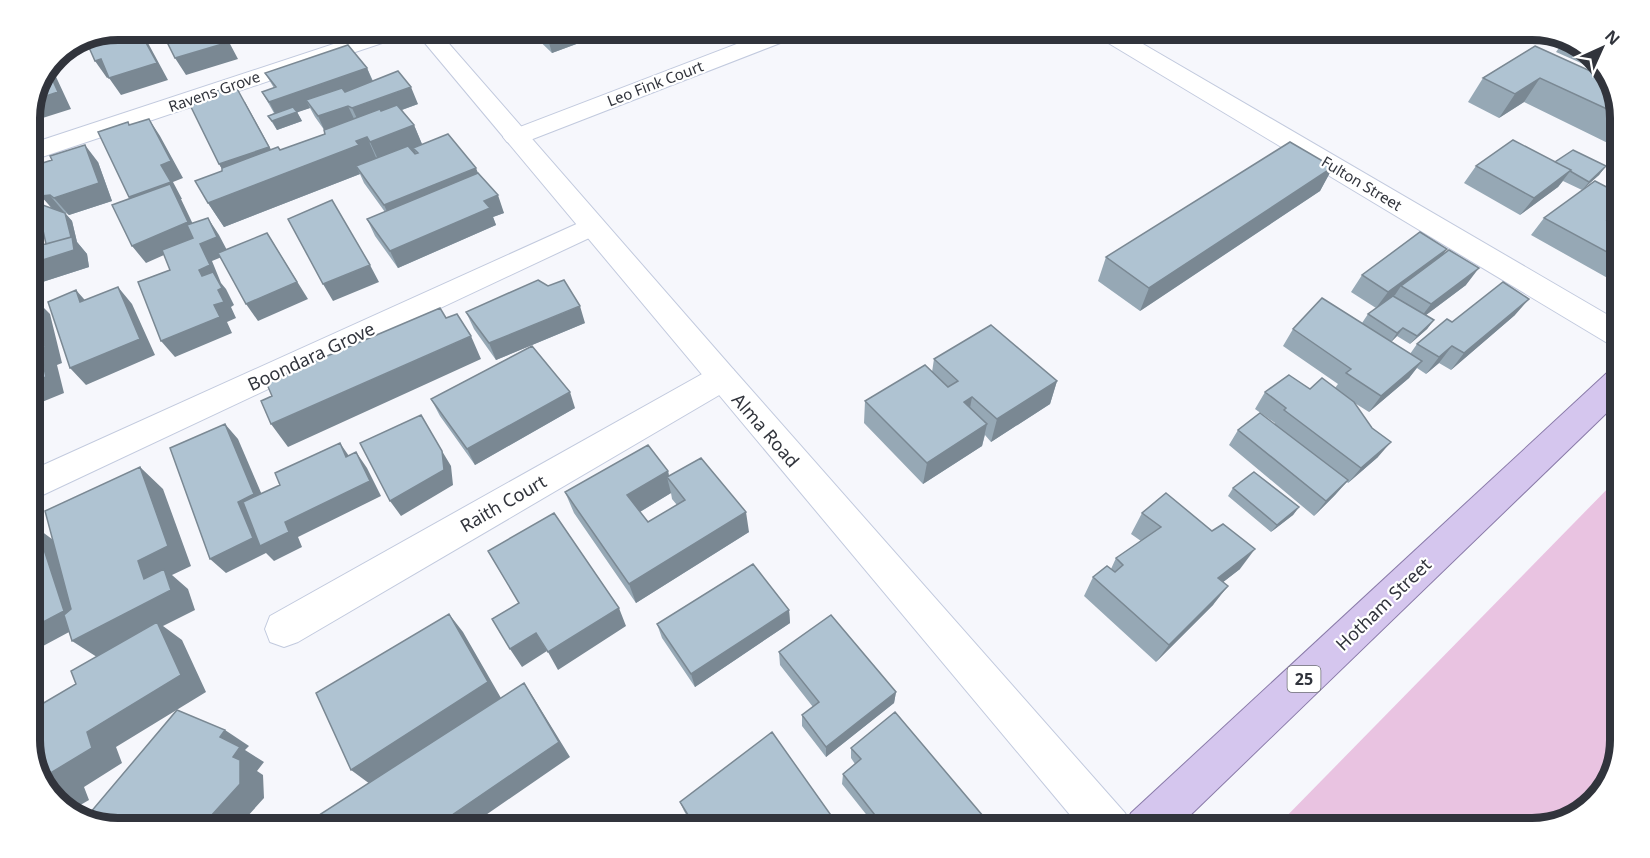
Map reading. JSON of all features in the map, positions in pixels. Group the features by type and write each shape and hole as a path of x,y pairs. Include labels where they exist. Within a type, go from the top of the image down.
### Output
{"main road":[{"name":"Hotham Street","path":"1157,818 1609,390"}],"street":[{"name":"Ravens Grove","path":"41,149 365,41"},
{"name":"Alma Road","path":"434,41 1101,818"},
{"name":"Leo Fink Court","path":"516,137 765,41"},
{"name":"Fulton Street","path":"1122,41 1609,330"},
{"name":"Boondara Grove","path":"41,482 592,226"},
{"name":"Raith Court","path":"284,629 722,378"}],"shaded area":[{"path":"1610,487 1610,740 1605,765 1587,795 1562,812 1532,818 1285,818"}],"building":[{"path":"108,41 145,41 157,63 109,78 101,59 95,61 89,47 93,45"},
{"path":"166,41 229,42 175,58"},
{"path":"348,45 367,68 269,102 262,92 276,87 265,73"},
{"path":"1535,46 1572,63 1572,78 1598,78 1605,93 1609,110 1540,78 1515,94 1483,78"},
{"path":"398,71 411,87 352,108 348,106 318,116 306,100 342,88 345,92"},
{"path":"52,79 58,92 44,97"},
{"path":"235,85 269,147 219,164 190,105 208,100 205,95"},
{"path":"397,105 414,125 370,142 367,137 356,141 359,145 208,203 195,181 222,171 222,168 278,147 280,150 325,134 324,130"},
{"path":"293,107 297,112 272,121 268,116"},
{"path":"149,119 171,161 161,165 171,182 129,197 98,132 128,122 129,125"},
{"path":"448,134 476,168 384,205 356,166 408,146 415,154 418,153 413,148"},
{"path":"1513,140 1571,170 1534,198 1476,166"},
{"path":"1290,142 1333,167 1149,288 1106,257"},
{"path":"85,145 99,183 54,198 50,195 41,196 41,164 52,160 50,156"},
{"path":"1573,150 1606,166 1589,182 1555,162"},
{"path":"478,173 498,195 484,201 490,208 390,251 367,219"},
{"path":"1595,181 1609,188 1609,218 1607,220 1609,221 1609,253 1544,218"},
{"path":"170,184 188,222 132,246 112,205"},
{"path":"332,200 370,265 323,284 288,219"},
{"path":"41,204 65,213 71,237 46,244 41,221"},
{"path":"208,218 217,237 200,244 210,265 199,270 202,276 213,272 222,288 218,290 224,302 214,305 220,317 161,341 138,282 170,270 162,250 193,238 187,225"},
{"path":"1420,232 1447,249 1388,292 1362,275"},
{"path":"267,233 297,282 246,304 218,253"},
{"path":"72,237 74,250 41,260 41,245"},
{"path":"1449,250 1479,268 1431,304 1401,286"},
{"path":"538,280 548,286 564,280 580,306 489,343 466,312"},
{"path":"1503,282 1529,299 1464,353 1452,346 1439,357 1417,344 1447,319 1452,322"},
{"path":"118,287 140,339 70,368 48,302 76,290 80,302"},
{"path":"1393,296 1434,320 1417,336 1403,328 1397,333 1368,314"},
{"path":"1322,298 1422,361 1381,396 1346,373 1351,369 1293,329"},
{"path":"440,308 446,318 457,314 471,336 271,424 261,401 272,396 266,382"},
{"path":"991,325 1057,381 997,419 972,397 964,402 987,424 927,463 865,401 925,365 948,387 958,381 934,359"},
{"path":"41,329 45,347 41,349"},
{"path":"532,346 570,392 467,449 431,399"},
{"path":"41,354 46,377 41,379"},
{"path":"1289,375 1310,389 1322,378 1354,402 1372,428 1391,442 1361,468 1284,410 1286,408 1265,392"},
{"path":"1260,413 1348,480 1326,501 1238,430"},
{"path":"421,415 442,451 444,470 390,501 360,443"},
{"path":"225,424 254,494 238,502 253,538 210,559 170,448"},
{"path":"340,443 346,457 356,452 370,481 285,522 289,532 260,546 243,502 280,485 275,473"},
{"path":"648,445 668,471 627,495 648,522 685,500 667,477 701,458 746,512 629,584 565,492"},
{"path":"140,467 168,546 138,561 144,579 164,569 171,590 72,641 64,615 71,609 45,511"},
{"path":"1254,472 1299,507 1277,525 1233,488"},
{"path":"1166,493 1212,531 1223,524 1255,549 1218,578 1228,586 1169,645 1093,577 1107,566 1115,572 1123,565 1116,558 1161,527 1142,513"},
{"path":"554,513 619,608 548,652 536,633 510,649 492,619 519,603 488,551"},
{"path":"41,540 64,611 41,623"},
{"path":"753,564 789,610 691,674 657,624"},
{"path":"449,614 488,682 351,770 316,693"},
{"path":"831,615 896,692 826,747 802,715 819,702 779,652"},
{"path":"157,622 181,675 87,732 92,748 52,772 56,786 42,755 41,705 76,684 71,671"},
{"path":"524,683 559,742 448,818 315,818"},
{"path":"177,710 225,730 220,737 240,747 233,757 240,760 240,784 209,818 118,818 91,812"},
{"path":"895,712 983,816 981,818 877,818 843,774 861,759 851,748"},
{"path":"772,732 833,818 690,818 680,802"}]}
